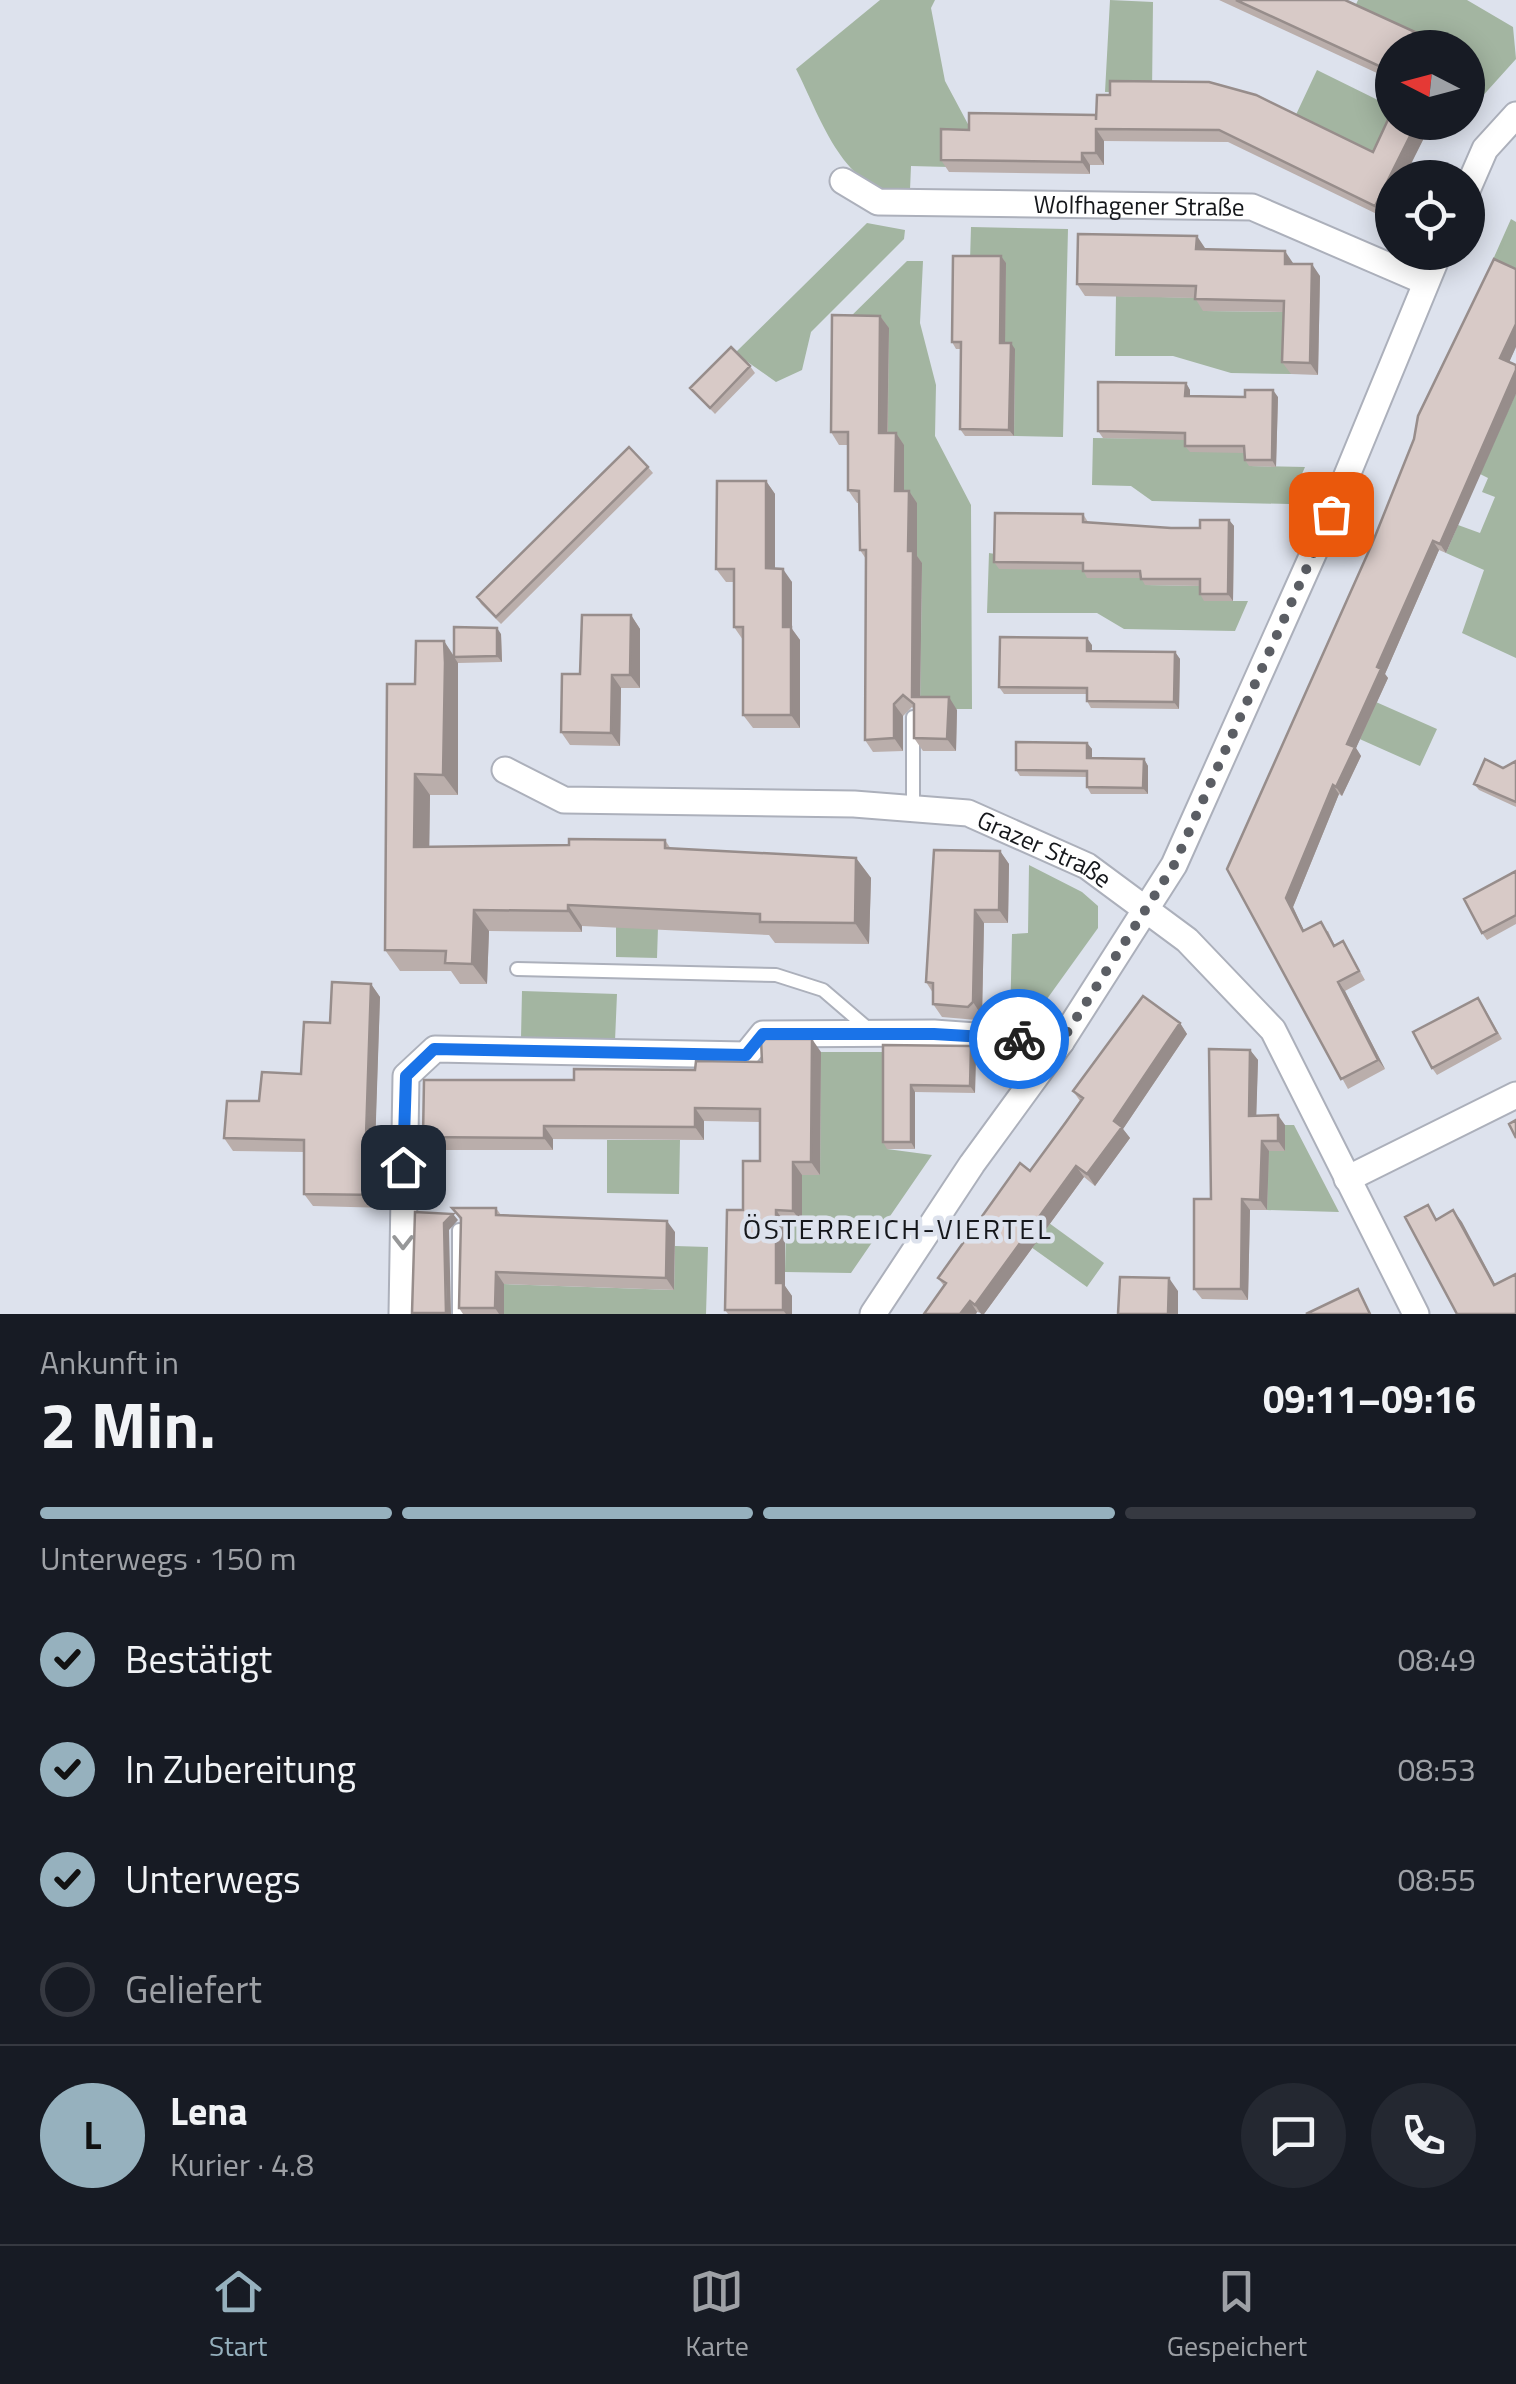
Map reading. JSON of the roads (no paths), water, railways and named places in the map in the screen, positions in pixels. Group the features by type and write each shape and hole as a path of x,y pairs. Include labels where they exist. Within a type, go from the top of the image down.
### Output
{"street":[{"path":"1480,160 1485,149 1516,115"},
{"name":"Wolfhagener Straße","path":"842,180 878,202 1252,207 1426,282"},
{"path":"873,1314 962,1179 1061,1042 1174,865 1331,514 1431,270"},
{"name":"Grazer Straße","path":"505,770 564,800 912,807 968,813 1042,842 1087,866 1149,908 1242,994 1273,1030 1416,1314"},
{"path":"402,1314 406,1076 434,1049 746,1055 763,1034 1061,1042"},
{"path":"1347,1180 1516,1094"}],"lane":[{"path":"912,807 913,717"},
{"path":"517,969 776,976 823,990 874,1034"},
{"path":"459,1230 459,1314"}],"district":[{"name":"ÖSTERREICH-VIERTEL","path":"898,1229"}]}
